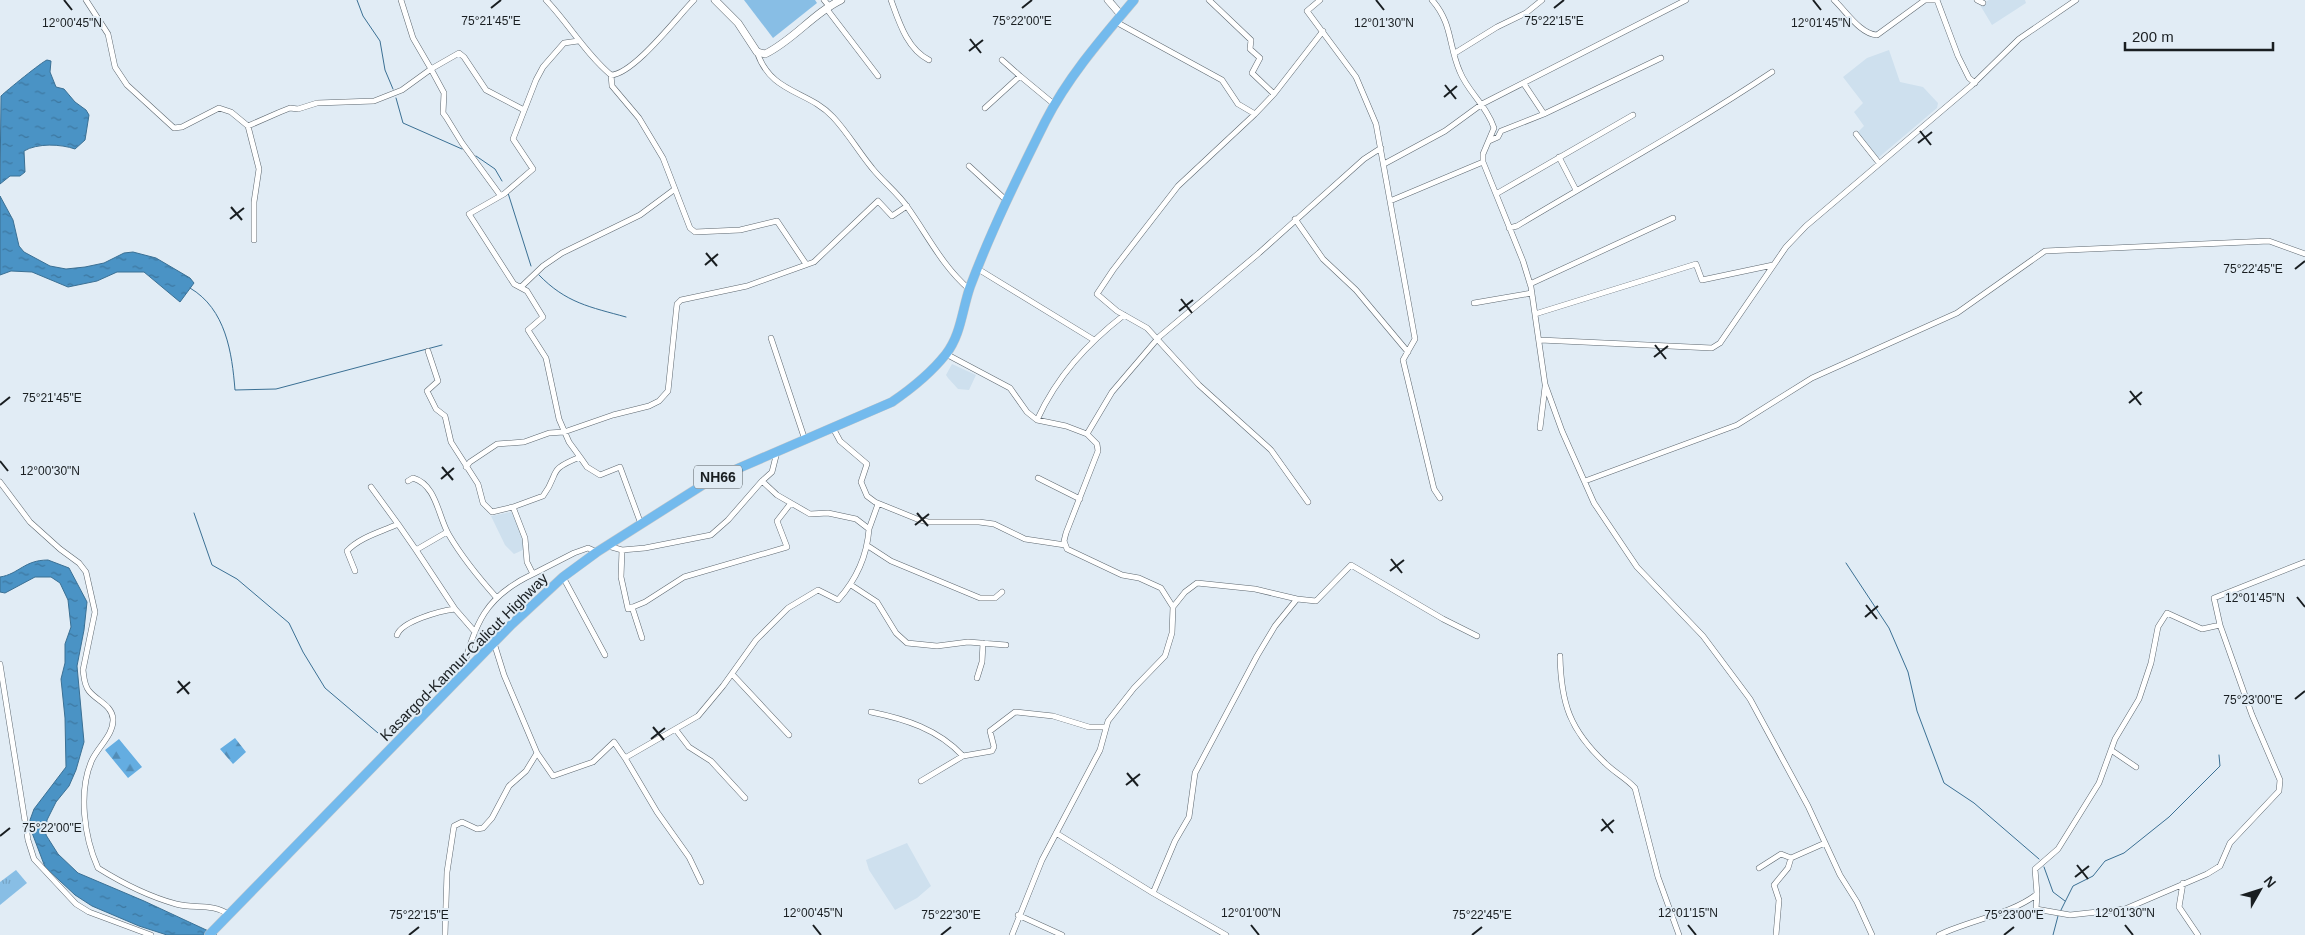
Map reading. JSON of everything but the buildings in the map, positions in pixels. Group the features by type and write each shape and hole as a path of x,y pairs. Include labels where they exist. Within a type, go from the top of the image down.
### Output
{"highway":[{"name":"Kasargod-Kannur-Calicut Highway","path":"209,935 357,786 537,599 563,577 596,552 710,481 870,412 899,397 946,354 960,325 969,289 1006,201 1055,105 1069,80 1134,0"}],"main road":[{"path":"715,0 738,23 758,52 765,54 774,50 803,29 826,5 841,0"},
{"path":"1108,0 1119,19"}],"street":[{"path":"86,0 108,34 115,67 127,85 174,128 182,127 218,108 231,112 248,126 259,169 254,202 254,240"},
{"path":"401,0 413,38 444,93 443,112 446,118 500,195"},
{"path":"546,0 566,23 578,41 611,75 612,86 639,118 659,151 675,189 684,218 690,228 695,232 740,230 777,221 806,264"},
{"path":"611,75 618,75 641,56 678,20 694,0"},
{"path":"891,0 903,31 920,56 929,60"},
{"path":"1209,0 1251,40 1250,49 1260,58 1252,73 1274,94"},
{"path":"1320,0 1307,11 1356,78 1376,124 1415,339 1403,360 1434,489 1440,498"},
{"path":"1432,0 1443,14 1460,72 1490,115 1494,128 1483,154 1483,162 1532,293 1545,384 1540,428"},
{"path":"1454,54 1497,27 1526,13 1542,0"},
{"path":"1384,164 1445,131 1482,104 1686,0"},
{"path":"1834,0 1864,30 1870,34 1877,35 1926,0 1937,0 1969,78 1975,83"},
{"path":"1977,0 1983,3"},
{"path":"1540,340 1712,348 1720,343 1786,247 1806,226 1975,83 2019,39 2076,0"},
{"path":"826,5 878,76"},
{"path":"1119,19 1222,80 1238,104 1255,114"},
{"path":"1308,502 1271,450 1199,385 1147,328 1124,315 1097,294 1178,186 1274,94 1323,31"},
{"path":"578,41 564,43 543,67 513,139 532,170 500,195 469,214 514,284 527,292 543,318 528,330 546,358 559,419 564,432 587,467 600,475 620,467 641,524"},
{"path":"758,52 760,61 785,89 828,112 849,134 872,169 907,206 954,276 969,289"},
{"path":"248,126 290,108 298,109 317,103 374,102 402,90 431,69 459,53 464,57 486,90 524,110"},
{"path":"1489,141 1498,137 1501,131 1544,114 1661,58"},
{"path":"1002,60 1055,105"},
{"path":"1509,228 1517,226 1718,108 1772,72"},
{"path":"985,108 1020,76"},
{"path":"1524,84 1544,114"},
{"path":"1496,194 1634,115"},
{"path":"1856,134 1879,163"},
{"path":"1086,434 1112,392 1158,339 1259,254 1295,219 1364,159 1381,148"},
{"path":"1559,157 1576,190"},
{"path":"1390,201 1483,162"},
{"path":"969,166 1006,201"},
{"path":"521,288 543,266 562,253 640,215 675,189"},
{"path":"466,467 470,462 497,444 524,442 549,433 564,432 612,415 649,406 668,391 677,304 681,300 747,286 814,262 878,201 892,216 907,206"},
{"path":"1530,284 1673,218"},
{"path":"1295,219 1323,258 1356,290 1408,352"},
{"path":"1585,481 1737,425 1812,378 1957,313 2046,251 2269,241 2305,254"},
{"path":"1535,314 1696,264 1702,280 1773,266"},
{"path":"978,269 1094,340"},
{"path":"1474,303 1532,293"},
{"path":"1037,420 1058,380 1104,329 1124,315"},
{"path":"772,338 805,440"},
{"path":"428,350 438,381 427,391 436,409 445,416 451,442 478,484 482,503 487,509 492,512 543,496 548,490 554,472 568,461 580,457"},
{"path":"946,354 1010,388 1027,412 1037,420 1066,426 1086,434 1097,444 1098,451 1066,533 1065,545 1067,549 1122,575 1154,583 1161,588 1173,607 1172,633 1165,656 1134,688 1106,727 1100,750 1056,833 1018,915 1012,935"},
{"path":"1545,384 1562,432 1594,503 1637,567 1703,636 1750,699 1808,806 1840,875 1857,902 1872,935"},
{"path":"832,428 840,440 867,464 861,482 862,488 866,496 878,504 922,520 994,524 1024,540 1065,545"},
{"path":"607,545 622,550 665,545 711,535 728,520 772,472 777,452"},
{"path":"408,481 413,478 420,480 437,502 447,532 496,597"},
{"path":"1038,478 1080,499"},
{"path":"762,481 777,495 810,514 828,513 856,519 869,529"},
{"path":"0,482 30,522 79,563 90,582 95,612 83,670 84,679 89,691 112,712 113,722 108,735 91,761 84,789 86,823 98,868 132,888 177,905 220,908 226,916"},
{"path":"371,487 455,609 475,632"},
{"path":"622,550 621,577 628,608 645,602 669,584 684,577 787,547 777,521 790,503"},
{"path":"625,758 698,716 732,674 756,640 788,608 818,590 838,600 851,585 868,546 869,529 878,504"},
{"path":"512,507 525,538 528,562 533,574"},
{"path":"355,571 347,551 356,543 398,524"},
{"path":"416,550 447,532"},
{"path":"868,546 891,561 980,598 995,598 1002,592"},
{"path":"461,678 475,632 482,616 496,597 533,574 574,553 588,548 596,552"},
{"path":"2220,625 2202,629 2167,613 2158,627 2151,663 2139,699 2111,750 2099,783 2058,849 2035,868 2036,909 2070,915 2125,910 2207,874 2220,866 2230,843 2281,787 2280,780 2252,715 2220,625 2214,598 2305,562"},
{"path":"1173,607 1185,592 1197,583 1255,589 1297,599 1316,601 1351,566 1443,619 1477,636"},
{"path":"563,577 606,655"},
{"path":"851,585 877,602 896,633 907,643 937,646 968,642 1006,645"},
{"path":"1152,893 1175,841 1189,818 1195,773 1257,656 1275,626 1297,599"},
{"path":"632,607 642,638"},
{"path":"397,636 399,630 409,623 455,609"},
{"path":"494,643 504,675 537,753 553,776 593,762 614,742 657,812 689,858 701,882"},
{"path":"977,678 982,662 983,643"},
{"path":"1560,656 1561,693 1572,726 1607,765 1626,778 1635,788 1658,877 1680,935"},
{"path":"0,664 28,840 34,859 76,904 89,912 151,935"},
{"path":"732,674 789,735"},
{"path":"871,712 916,723 940,737 962,756"},
{"path":"992,751 994,747 990,731 1015,712 1053,716 1089,727 1106,727"},
{"path":"676,730 689,747 711,761 745,798"},
{"path":"2111,750 2136,766"},
{"path":"921,781 962,756 992,751"},
{"path":"992,751 996,757"},
{"path":"445,935 447,872 454,826 462,822 477,829 483,828 492,818 509,786 526,772 537,753"},
{"path":"1056,833 1152,893 1226,935"},
{"path":"1759,868 1781,854 1791,858 1825,843"},
{"path":"1776,935 1779,900 1774,885 1788,868 1791,858"},
{"path":"2183,883 2179,907 2198,935"},
{"path":"1939,935 1980,918 2023,906 2037,894"},
{"path":"1018,915 1062,935"}],"shaded area":[{"path":"1989,0 2025,0 2026,3 1992,25 1980,5"},
{"path":"1889,50 1900,82 1923,87 1938,103 1937,108 1878,158 1856,134 1864,126 1854,112 1863,103 1843,77 1867,58"},
{"path":"952,364 976,375 969,390 958,389 946,375"},
{"path":"511,512 523,537 524,545 523,550 514,554 505,545 491,516"},
{"path":"907,843 931,886 917,898 895,910 869,870 866,860"}],"green space":[{"path":"744,0 815,0 817,3 773,38"},
{"path":"235,738 246,752 233,764 220,749"},
{"path":"119,739 142,767 128,778 105,750"},
{"path":"16,870 27,883 0,905 0,882"}],"water":[{"path":"47,60 51,61 50,72 56,87 64,89 89,115 85,140 75,149 49,145 29,148 24,151 25,172 20,176 10,176 0,184 1,96"},
{"path":"0,196 13,220 19,246 24,252 50,266 66,269 85,267 104,263 124,253 133,252 156,258 190,278 194,283 180,302 144,272 117,272 97,281 68,287 32,272 11,271 0,275"},
{"path":"48,560 69,568 87,602 77,666 84,742 69,786 56,802 47,820 46,835 58,854 78,873 217,935 167,935 139,926 92,906 75,895 45,867 31,830 30,820 34,809 66,767 65,718 61,679 65,663 65,644 71,627 68,600 60,583 51,577 35,577 5,593 0,592 0,577 33,562"}],"waterway":[{"path":"357,0 363,16 380,41 385,70 393,89"},
{"path":"396,98 403,123 462,149"},
{"path":"476,156 495,169 502,181"},
{"path":"508,193 531,266"},
{"path":"539,275 559,292 579,303 626,317"},
{"path":"190,288 212,308 225,333 232,361 235,390 276,389 442,345"},
{"path":"194,513 212,565 237,579 289,623 303,652 325,688 378,733"},
{"path":"1846,563 1889,628 1908,672 1917,711 1944,783 1974,803 2039,859"},
{"path":"2060,912 2073,886 2093,876 2105,861 2124,853 2169,817 2220,766 2219,755"},
{"path":"2044,867 2053,892 2065,901"},
{"path":"2053,935 2058,916"}]}
